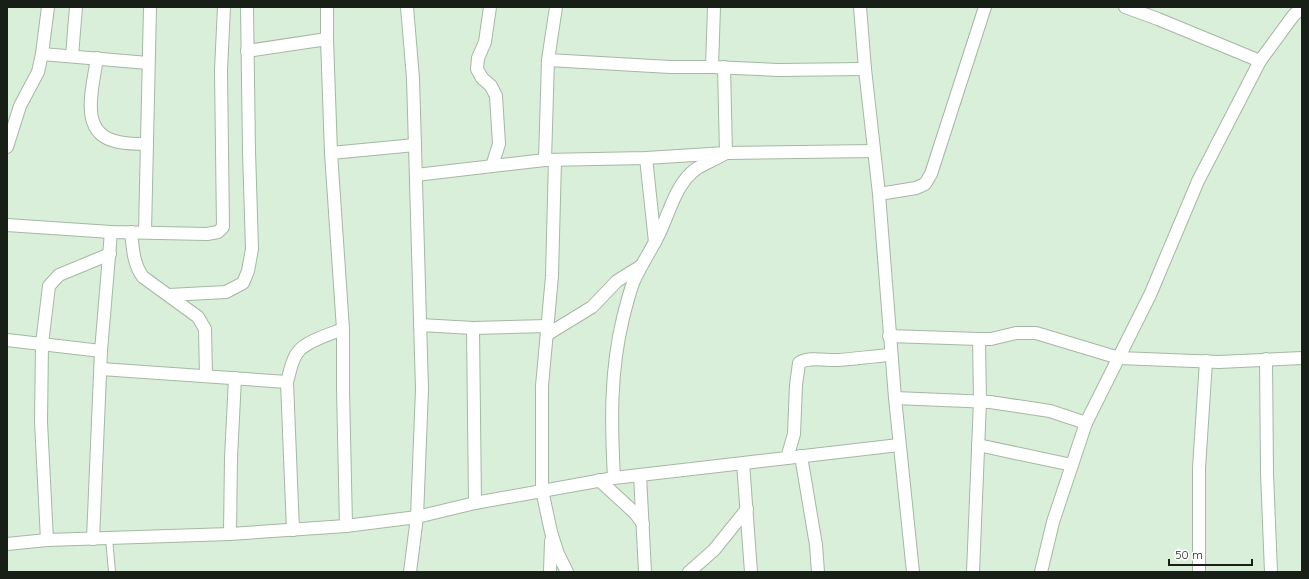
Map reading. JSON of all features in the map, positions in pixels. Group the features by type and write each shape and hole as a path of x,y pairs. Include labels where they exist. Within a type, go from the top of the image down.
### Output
{"street":[{"path":"7,147 20,106 38,72 42,54 48,7"},
{"path":"72,56 76,7"},
{"path":"145,232 150,7"},
{"path":"7,225 112,232 206,234 218,232 223,227 221,70 224,7"},
{"path":"169,295 226,292 243,283 248,271 252,250 247,7"},
{"path":"327,7 331,153 343,329 346,526"},
{"path":"408,7 416,175 422,389 417,517 410,572"},
{"path":"490,7 484,42 478,58 477,69 482,78 491,86 496,96 499,144 492,166"},
{"path":"556,7 548,60 552,276 542,386 542,490 551,532 558,554 567,572"},
{"path":"714,7 726,153"},
{"path":"860,7 865,69 879,194 889,336 899,445 913,572"},
{"path":"879,194 916,188 925,184 931,174 984,7"},
{"path":"1125,7 1260,61"},
{"path":"1041,572 1053,522 1086,423 1150,295 1198,181 1260,61 1293,16 1302,7"},
{"path":"247,51 327,39"},
{"path":"42,54 148,64"},
{"path":"97,58 90,104 91,119 96,130 107,139 118,142 147,144"},
{"path":"548,60 670,67 718,67 778,70 865,69"},
{"path":"331,153 414,145"},
{"path":"416,175 550,160 646,158 726,153 874,151"},
{"path":"614,478 611,419 613,381 618,340 633,283 663,226 670,207 685,181 695,170 726,153"},
{"path":"646,158 655,242"},
{"path":"93,539 101,351 112,232"},
{"path":"131,232 134,260 143,277 198,317 205,329 206,376"},
{"path":"47,540 41,422 42,344 49,286 60,275 110,254"},
{"path":"420,325 548,330 592,306 617,281 642,266"},
{"path":"473,328 475,503"},
{"path":"293,530 287,382 292,364 298,352 309,343 343,329"},
{"path":"889,336 991,339 1016,333 1036,333 1119,358 1219,362 1302,358"},
{"path":"973,572 980,401 979,339"},
{"path":"7,340 101,351"},
{"path":"787,458 794,434 796,385 799,363 809,360 838,360 891,355"},
{"path":"1266,360 1267,473 1271,572"},
{"path":"1199,572 1199,468 1206,361"},
{"path":"101,369 287,382"},
{"path":"230,534 230,458 235,378"},
{"path":"895,398 980,401 1050,411 1086,423"},
{"path":"7,544 47,540 230,534 346,526 417,517 475,503 600,480 899,445"},
{"path":"978,445 1072,466"},
{"path":"801,456 816,545 818,572"},
{"path":"743,463 751,572"},
{"path":"640,475 645,572"},
{"path":"600,480 635,513 643,524"},
{"path":"689,572 714,550 747,509"},
{"path":"550,572 551,532"}],"lane":[{"path":"109,538 112,572"}]}
